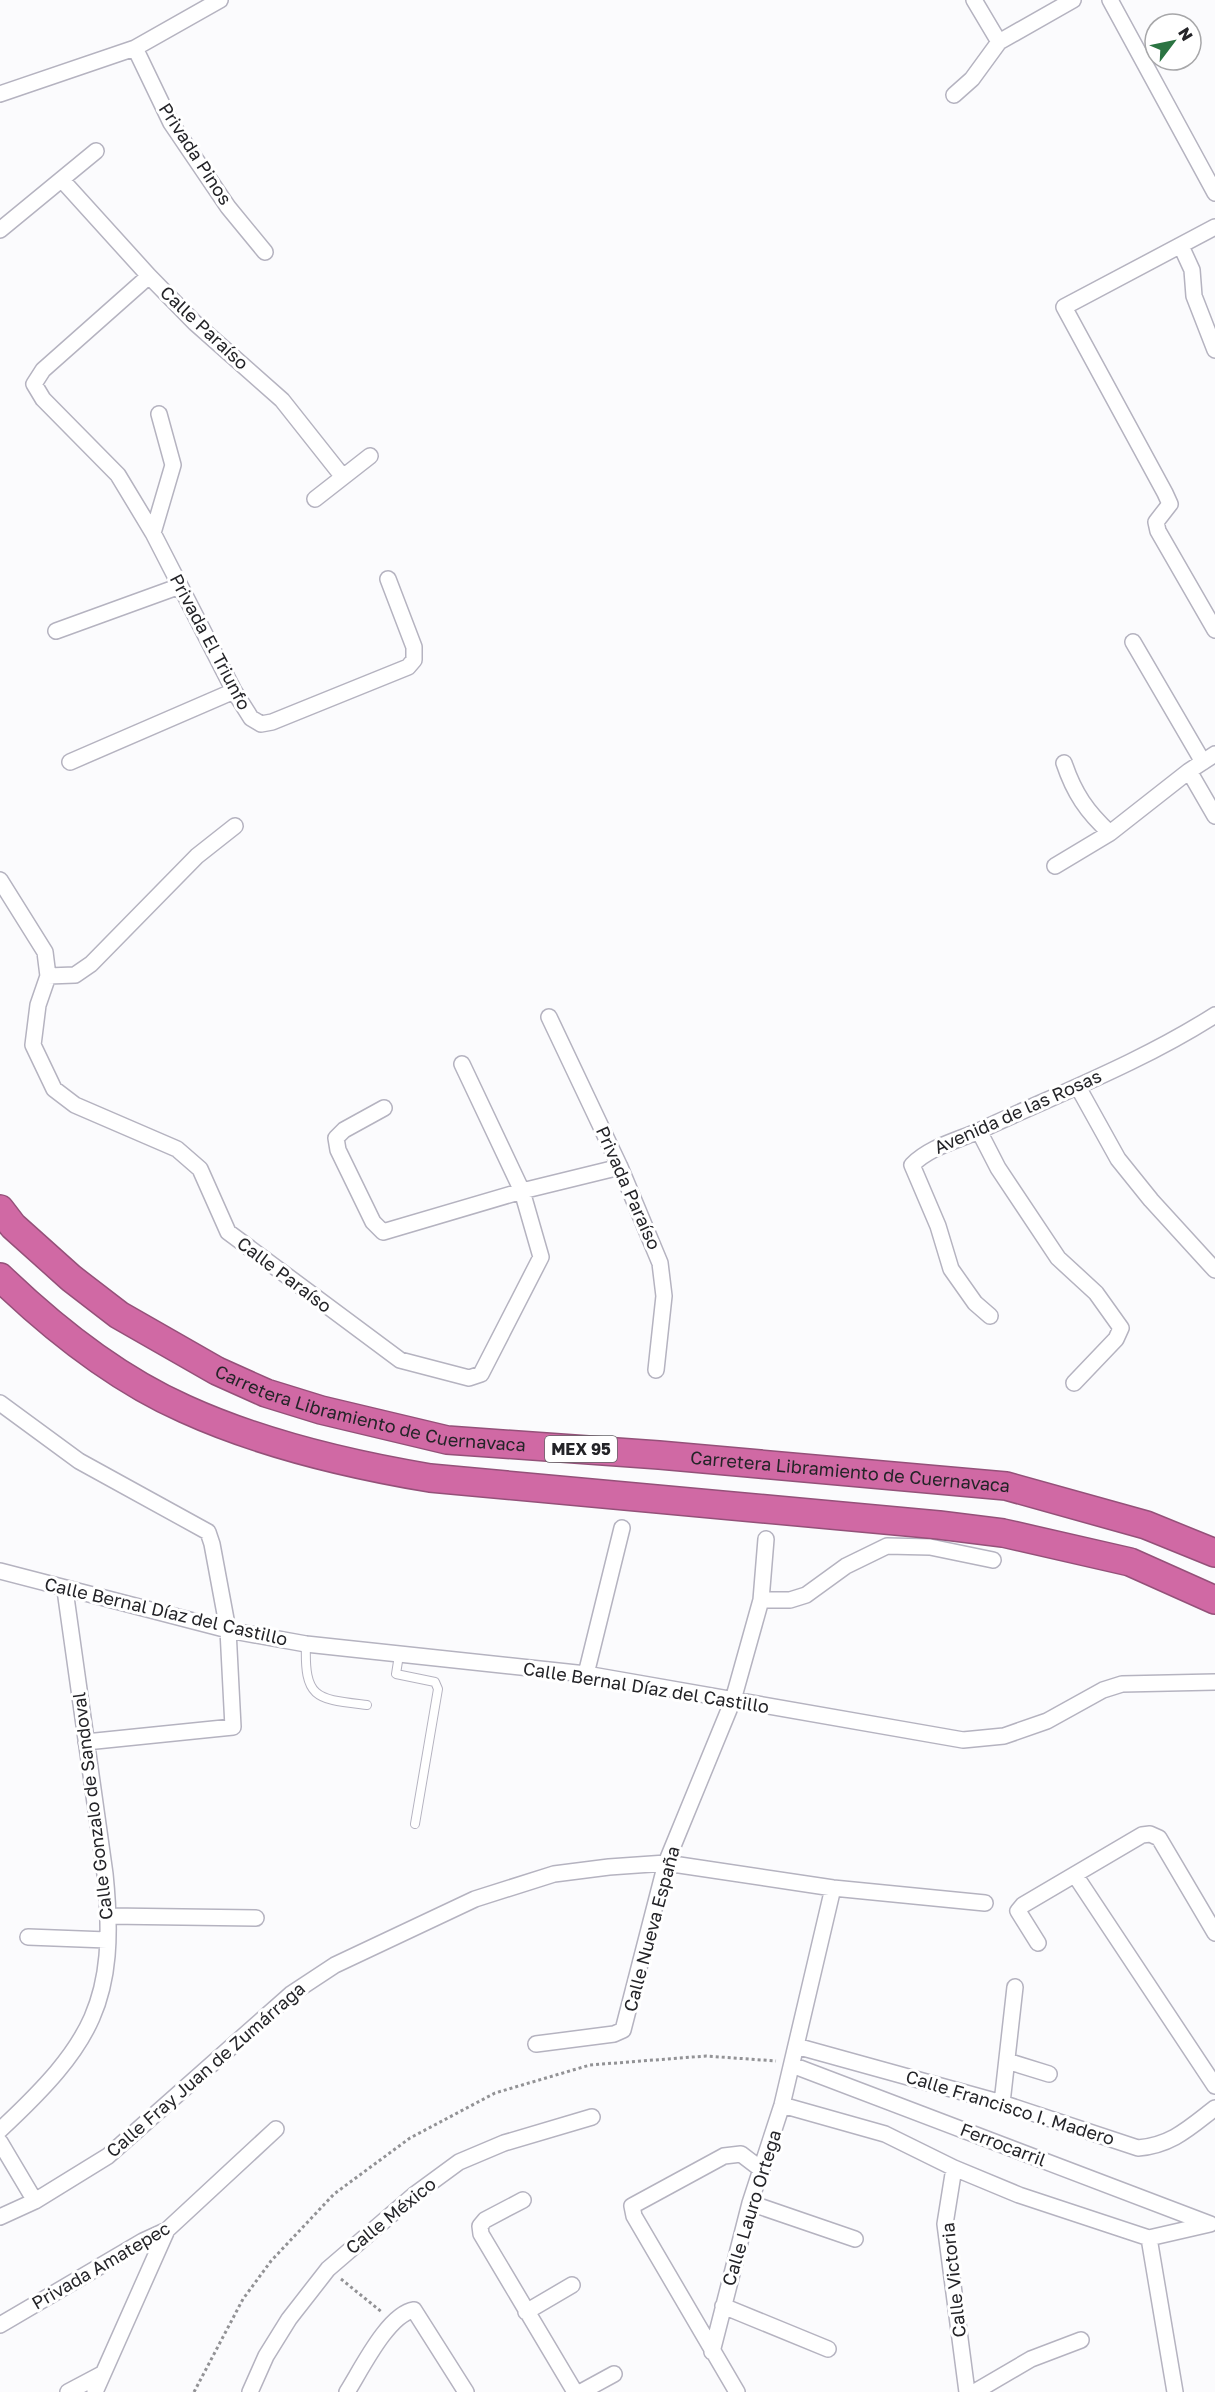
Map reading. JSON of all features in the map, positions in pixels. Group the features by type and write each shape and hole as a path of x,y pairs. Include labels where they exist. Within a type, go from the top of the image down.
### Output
{"highway":[{"name":"Carretera Libramiento de Cuernavaca","path":"0,1209 13,1226 71,1278 119,1316 217,1371 266,1393 321,1410 447,1440 659,1455 1006,1486 1146,1525 1215,1553"},
{"name":"MEX 95","path":"0,1277 35,1311 86,1351 132,1381 184,1409 250,1434 352,1465 430,1478 939,1525 1003,1533 1130,1562 1215,1600"}],"street":[{"path":"0,94 135,48 220,0"},
{"path":"974,0 999,42"},
{"path":"954,95 972,79 999,42 1072,0"},
{"path":"1110,0 1215,193"},
{"name":"Privada Pinos","path":"135,48 171,123 228,207 265,252"},
{"path":"0,230 96,151"},
{"name":"Calle Paraíso","path":"62,180 149,276 225,351 282,400 342,477"},
{"path":"1215,227 1064,307 1165,493 1170,504 1156,522 1158,531 1215,630"},
{"path":"1181,246 1192,270 1194,296 1215,350"},
{"name":"Privada El Triunfo","path":"149,276 43,370 34,384 43,399 118,475 153,533 234,691 251,718 261,724 272,722 408,667 414,660 414,647 388,579"},
{"path":"153,533 173,465 159,414"},
{"path":"315,499 370,456"},
{"path":"56,631 180,586"},
{"path":"1055,866 1110,833 1188,771 1209,758 1132,642"},
{"path":"70,762 234,691"},
{"path":"1064,763 1072,787 1088,812 1110,833"},
{"path":"1188,771 1215,816"},
{"path":"0,880 45,952 48,976 75,975 91,964 197,856 235,826"},
{"name":"Calle Paraíso","path":"48,976 38,1005 33,1045 54,1089 75,1105 177,1149 200,1169 210,1197 228,1232 400,1360 469,1378 481,1374 541,1257 522,1191 462,1064"},
{"name":"Avenida de las Rosas","path":"990,1316 975,1303 951,1269 938,1226 912,1165 920,1157 939,1147 1078,1087 1215,1015"},
{"name":"Privada Paraíso","path":"549,1017 620,1167 660,1263 664,1296 656,1370"},
{"path":"1078,1087 1118,1159 1151,1200 1215,1270"},
{"path":"384,1108 344,1130 336,1138 338,1150 373,1222 383,1232 522,1191 620,1167"},
{"path":"979,1131 998,1168 1058,1258 1096,1293 1121,1328 1116,1339 1074,1383"},
{"path":"0,1403 79,1461 208,1532 228,1630 233,1727 86,1742"},
{"path":"586,1674 622,1528"},
{"name":"Calle Nueva España","path":"536,2044 614,2034 623,2030 666,1863 733,1700 761,1600 766,1539"},
{"path":"761,1600 790,1600 806,1595 846,1566 887,1546 930,1547 993,1560"},
{"name":"Calle Bernal Díaz del Castillo","path":"0,1572 228,1630 306,1644 586,1674 963,1740 1004,1736 1036,1725 1103,1690 1122,1684 1215,1682"},
{"name":"Calle Gonzalo de Sandoval","path":"0,2130 46,2087 87,2031 101,2000 108,1966 109,1916 65,1590"},
{"path":"1038,1943 1018,1911 1023,1905 1142,1835 1150,1834 1158,1838 1215,1932"},
{"name":"Calle Fray Juan de Zumárraga","path":"0,2217 35,2201 108,2156 291,1994 335,1965 475,1899 554,1874 666,1863 833,1888 985,1903"},
{"path":"1075,1875 1215,2086"},
{"name":"Calle Lauro Ortega","path":"712,2352 750,2203 782,2105 833,1888"},
{"path":"109,1916 256,1918"},
{"path":"28,1937 107,1940"},
{"path":"1002,2103 1015,1987"},
{"name":"Calle Francisco I. Madero","path":"796,2046 1002,2103 1138,2148 1158,2146 1179,2136 1215,2108"},
{"path":"1007,2061 1049,2074"},
{"name":"Ferrocarril","path":"792,2064 1212,2225"},
{"path":"782,2105 885,2134 954,2168 1019,2195 1149,2238 1212,2225"},
{"name":"Calle México","path":"250,2392 266,2356 283,2328 328,2269 407,2201 459,2162 504,2143 592,2117"},
{"name":"Privada Amatepec","path":"0,2325 143,2241 167,2230 276,2129"},
{"path":"0,2142 35,2201"},
{"path":"736,2392 634,2216 632,2206 724,2156 741,2154 762,2170"},
{"name":"Calle Victoria","path":"954,2168 945,2224 964,2372 975,2391"},
{"path":"523,2200 485,2220 480,2226 526,2312 575,2392"},
{"path":"750,2203 855,2239"},
{"path":"96,2392 167,2230"},
{"path":"1149,2238 1175,2392"},
{"path":"526,2312 572,2285"},
{"path":"723,2306 828,2349"},
{"path":"347,2392 393,2321 414,2310 466,2392"},
{"path":"975,2391 1031,2360 1081,2340"},
{"path":"68,2392 102,2374"},
{"path":"581,2392 614,2374"}],"lane":[{"path":"306,1644 305,1673 319,1696 329,1701 367,1705"},
{"path":"399,1655 396,1674 435,1682 438,1689 415,1824"}],"path":[{"path":"706,2056 758,2058 792,2064"},
{"path":"328,2269 393,2321"}]}
